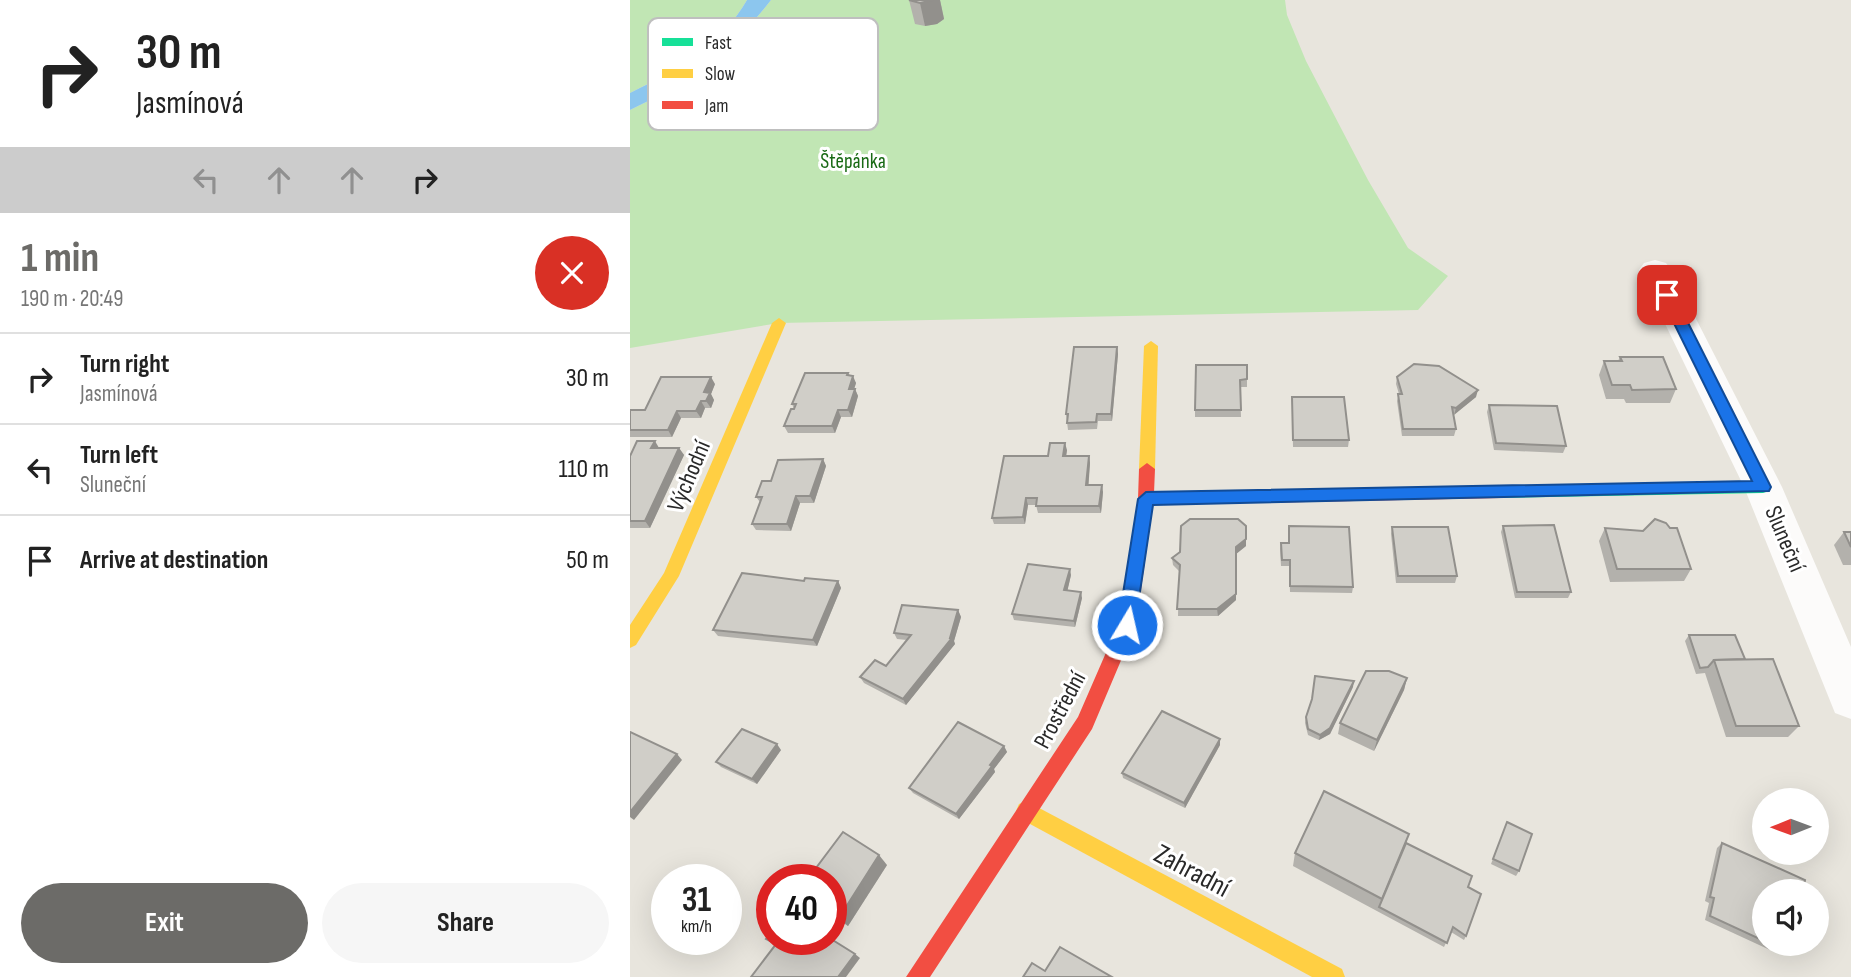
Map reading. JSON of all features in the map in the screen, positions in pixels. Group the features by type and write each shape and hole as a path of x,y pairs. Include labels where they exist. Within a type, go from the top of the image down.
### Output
{"street":[{"name":"Sluneční","path":"1655,271 1763,487 1851,699"},
{"name":"Východní","path":"630,640 671,576 779,323"},
{"name":"Prostřední","path":"917,977 1085,723 1127,625 1146,499 1151,346"},
{"path":"1146,499 1763,487"},
{"name":"Zahradní","path":"1026,811 1334,977"}],"green space":[{"path":"630,0 747,0 735,18 648,18 648,83 630,93"},
{"name":"Štěpánka","path":"771,0 1285,0 1287,15 1306,61 1368,180 1408,248 1448,276 1418,310 779,323 630,348 630,110 648,101 648,130 878,130 878,18 756,18"}],"water":[{"path":"747,0 771,0 756,18 735,18"},
{"path":"648,83 648,101 630,110 630,93"}],"building":[{"path":"909,0 933,0 920,3"},
{"path":"1074,347 1117,347 1111,414 1097,414 1096,422 1067,423"},
{"path":"1620,357 1663,357 1676,389 1632,390 1630,385 1612,385 1604,361 1622,361"},
{"path":"1414,364 1439,366 1478,390 1456,408 1452,407 1456,429 1403,429 1398,394 1402,394 1397,377"},
{"path":"1196,365 1247,365 1247,379 1240,380 1241,410 1195,410"},
{"path":"805,373 848,373 847,375 853,376 849,389 855,389 848,410 838,410 832,426 784,426 796,404 792,404"},
{"path":"661,377 711,377 704,392 710,393 706,401 701,401 696,411 677,411 668,430 630,430 630,410 645,410"},
{"path":"1292,397 1344,397 1349,440 1293,440"},
{"path":"1489,405 1557,406 1566,446 1496,443"},
{"path":"637,441 655,441 651,448 679,448 645,521 630,521 630,456"},
{"path":"1050,443 1065,443 1063,456 1089,456 1086,485 1102,485 1099,506 1036,506 1037,498 1026,498 1023,517 992,518 1004,456 1048,456"},
{"path":"823,459 810,496 796,496 787,524 752,524 762,497 756,497 762,481 771,481 778,460"},
{"path":"1190,519 1238,519 1246,526 1246,539 1236,547 1236,594 1217,609 1177,609 1180,565 1172,558 1180,552 1181,526"},
{"path":"1655,519 1666,523 1670,528 1677,528 1691,569 1617,569 1605,528 1643,531"},
{"path":"1554,525 1571,592 1517,592 1503,526"},
{"path":"1289,526 1349,527 1353,587 1290,586 1290,560 1282,560 1281,543 1289,543"},
{"path":"1392,527 1448,527 1457,576 1398,576"},
{"path":"1844,532 1851,532 1851,547"},
{"path":"1028,564 1070,569 1064,590 1081,592 1074,621 1012,614"},
{"path":"742,573 804,581 805,578 838,581 813,640 713,630"},
{"path":"902,605 958,610 952,638 903,699 860,677 875,660 886,666 911,635 894,633"},
{"path":"1689,635 1735,635 1745,659 1714,660 1708,667 1700,668"},
{"path":"1773,659 1799,726 1736,726 1714,660"},
{"path":"1366,671 1389,671 1407,678 1377,740 1340,723"},
{"path":"1315,676 1354,681 1330,728 1320,735 1308,729 1306,717"},
{"path":"1162,711 1220,739 1184,803 1122,773"},
{"path":"958,722 1004,746 956,814 909,788"},
{"path":"742,729 777,744 752,779 716,762"},
{"path":"630,732 677,754 630,812"},
{"path":"1324,791 1409,834 1382,899 1295,853"},
{"path":"1507,822 1532,834 1519,871 1493,859"},
{"path":"843,832 879,855 847,905 847,864 819,864"},
{"path":"1406,843 1472,876 1468,887 1481,894 1466,936 1453,927 1447,943 1379,907"},
{"path":"1722,843 1752,856 1752,865 1771,865 1803,879 1752,879 1752,935 1710,916 1714,898 1710,897"},
{"path":"1060,947 1112,977 1023,977 1032,963 1045,971"},
{"path":"847,949 855,954 838,977 751,977 768,955 847,955"}],"traffic: fast":[{"path":"1501,492 1763,487"}],"traffic: slow":[{"path":"630,640 671,576 779,323"},
{"path":"1147,469 1151,346"},
{"path":"1026,811 1334,977"}],"traffic: jam":[{"path":"917,977 1085,723 1127,625 1146,499 1147,469"},
{"path":"1146,499 1501,492"}],"route":[{"path":"1127,625 1146,499 1763,487 1667,295"}]}
